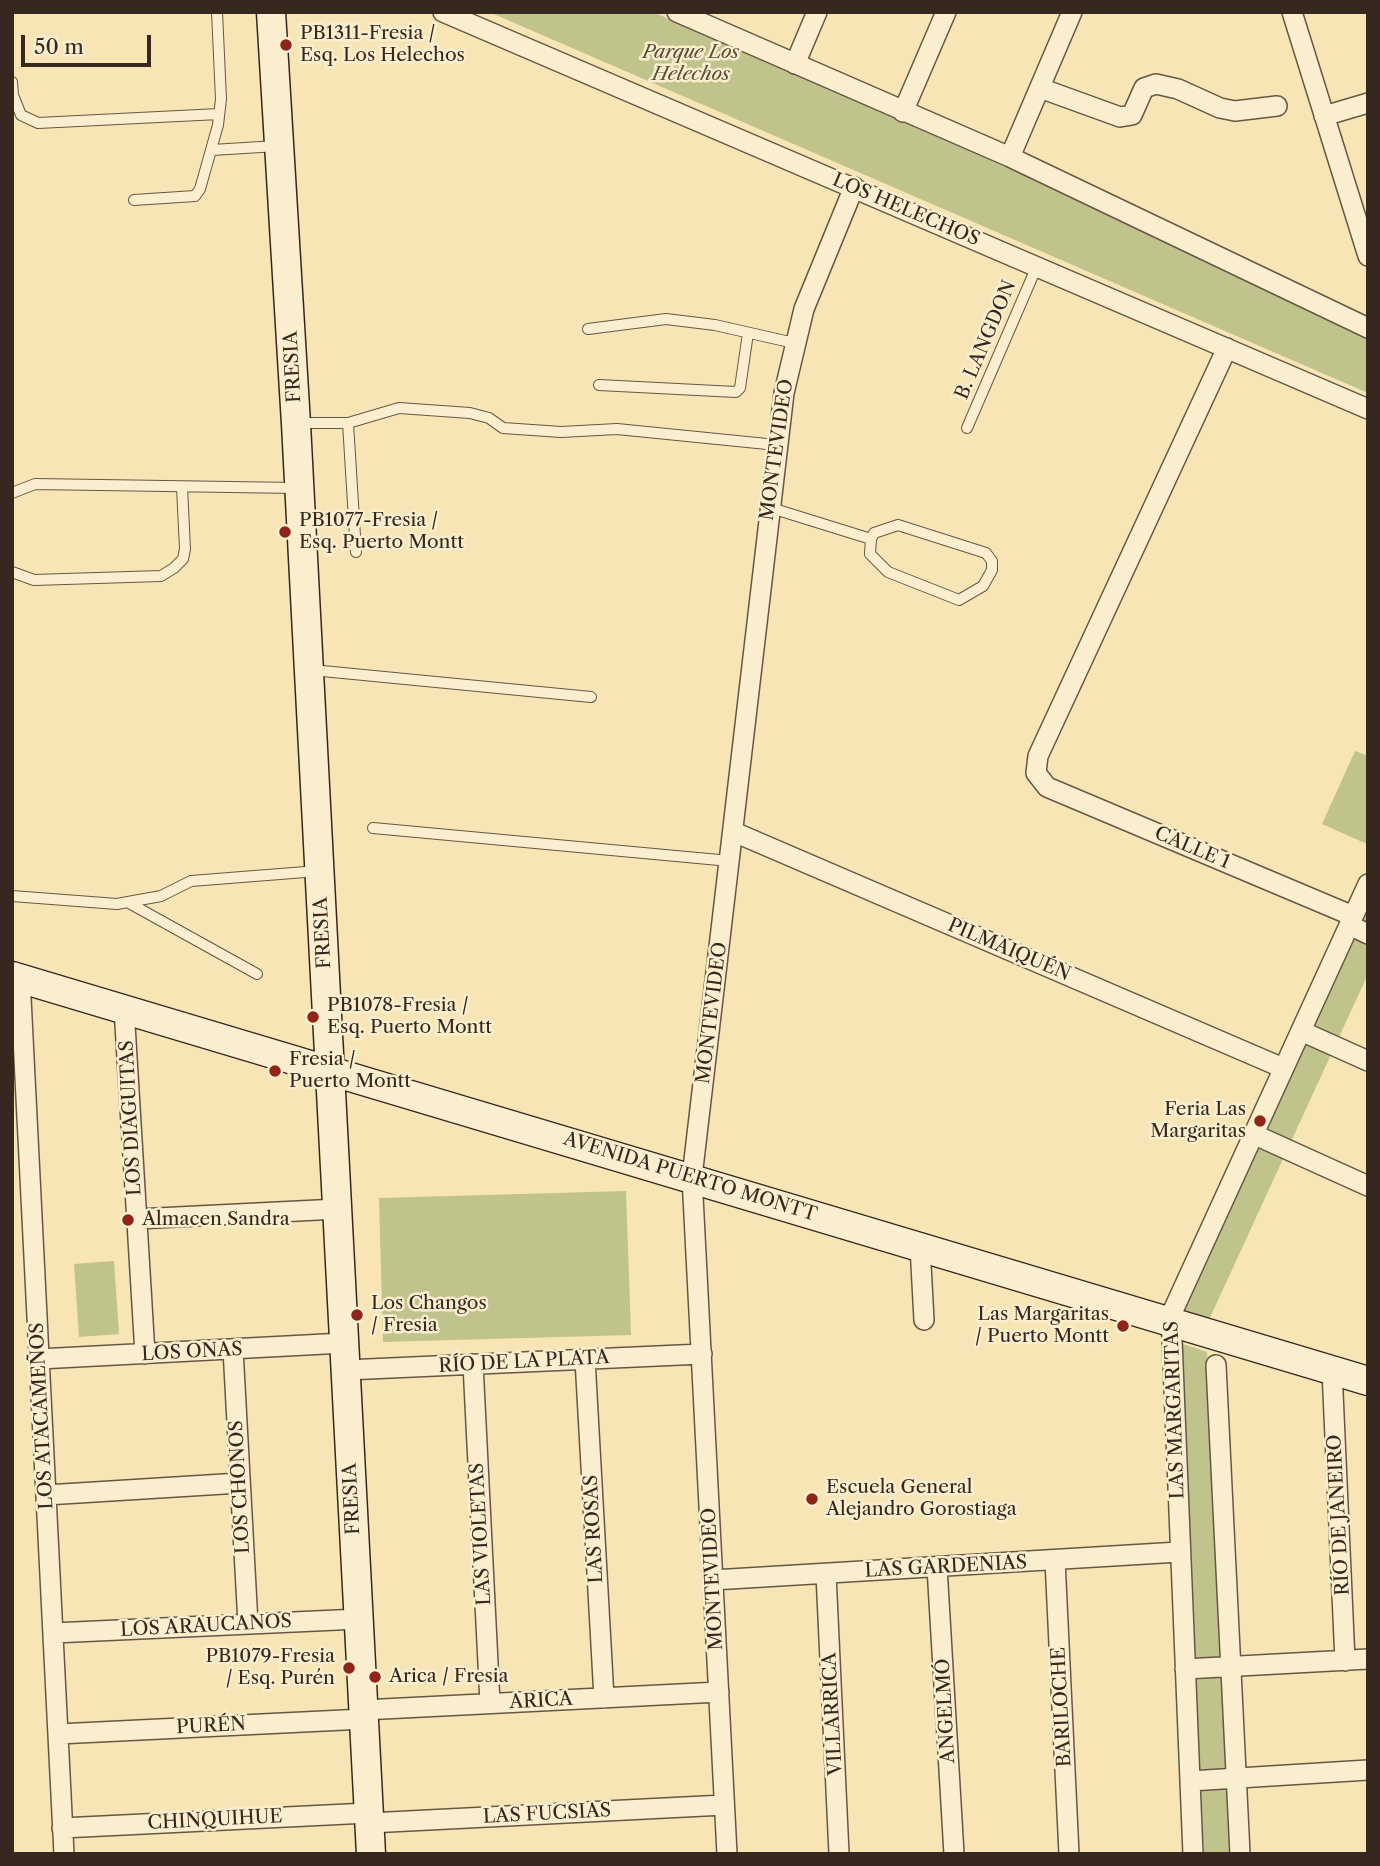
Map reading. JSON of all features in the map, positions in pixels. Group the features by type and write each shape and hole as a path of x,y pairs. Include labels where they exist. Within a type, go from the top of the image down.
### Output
{"street":[{"name":"FRESIA","path":"271,12 300,488 370,1854"},
{"name":"LOS HELECHOS","path":"443,12 1368,409"},
{"path":"795,64 817,12"},
{"path":"903,112 946,12"},
{"path":"1010,157 1072,12"},
{"path":"1292,12 1324,116 1363,226 1368,256"},
{"path":"683,13 1166,228 1368,328"},
{"path":"1040,88 1120,117 1132,115 1144,88 1156,84 1178,89 1220,108 1235,111 1277,106"},
{"path":"1324,116 1368,103"},
{"name":"MONTEVIDEO","path":"727,1854 692,1177 777,445 794,343 811,290 854,187"},
{"name":"CALLE 1","path":"1227,348 1038,756 1036,773 1047,787 1351,920 1368,934"},
{"name":"PILMAIQUÉN","path":"734,832 1283,1068"},
{"name":"LAS MARGARITAS","path":"1194,1854 1171,1321 1177,1296 1368,884"},
{"name":"AVENIDA PUERTO MONTT","path":"16,977 330,1068 1368,1381"},
{"name":"LOS ATACAMEÑOS","path":"16,977 64,1854"},
{"name":"LOS DIAGUITAS","path":"124,1008 145,1354"},
{"path":"1301,1031 1368,1061"},
{"path":"1253,1134 1368,1186"},
{"path":"137,1219 338,1209"},
{"path":"920,1246 924,1320"},
{"name":"LOS ONAS","path":"39,1359 233,1349 345,1357"},
{"name":"LOS CHONOS","path":"233,1349 248,1624"},
{"name":"RÍO DE LA PLATA","path":"345,1357 473,1364 702,1354"},
{"name":"LAS ROSAS","path":"585,1359 604,1698"},
{"name":"LAS VIOLETAS","path":"473,1364 490,1703"},
{"path":"1216,1365 1240,1854"},
{"name":"RÍO DE JANEIRO","path":"1332,1370 1345,1661"},
{"path":"46,1495 240,1483"},
{"name":"LAS GARDENIAS","path":"713,1580 1180,1552"},
{"name":"BARILOCHE","path":"1055,1560 1069,1854"},
{"name":"ANGELMÓ","path":"937,1567 954,1854"},
{"name":"VILLARRICA","path":"826,1574 839,1854"},
{"name":"LOS ARAUCANOS","path":"53,1633 359,1619"},
{"path":"1185,1669 1368,1659"},
{"name":"ARICA","path":"363,1714 490,1703 719,1692"},
{"name":"PURÉN","path":"58,1734 363,1714"},
{"path":"1190,1781 1368,1770"},
{"name":"LAS FUCSIAS","path":"369,1818 724,1805"},
{"name":"CHINQUIHUE","path":"62,1828 369,1818"}],"lane":[{"path":"134,201 195,196 200,189 219,114 217,12"},
{"path":"12,82 13,95 22,115 38,123 219,114"},
{"path":"212,150 281,146"},
{"name":"B. LANGDON","path":"967,428 1037,266"},
{"path":"587,329 667,319 794,343"},
{"path":"599,385 736,392 740,388 748,333"},
{"path":"296,424 348,423 400,408 470,413 489,418 503,428 561,432 617,429 777,445"},
{"path":"348,423 356,552"},
{"path":"12,493 36,484 300,488"},
{"path":"12,572 34,580 161,576 183,559 186,549 183,488"},
{"path":"768,507 871,539"},
{"path":"911,527 986,553 992,561 992,570 983,586 974,594 959,600 948,598 888,572 870,554 871,539 874,533 886,528 911,527"},
{"path":"309,670 591,697"},
{"path":"373,828 730,861"},
{"path":"12,896 129,903 161,896 191,881 319,871"},
{"path":"129,903 257,974"}],"green space":[{"name":"Parque Los Helechos","path":"489,12 653,12 1253,276 1368,337 1368,393"},
{"path":"1355,751 1368,756 1367,844 1322,824"},
{"path":"1368,906 1368,974 1208,1322 1183,1313"},
{"path":"626,1191 631,1335 383,1342 379,1198"},
{"path":"114,1261 119,1334 79,1337 74,1264"},
{"path":"1180,1343 1207,1352 1232,1854 1204,1854"}],"place":[{"name":"PB1311-Fresia / Esq. Los Helechos","path":"286,45"},
{"name":"PB1077-Fresia / Esq. Puerto Montt","path":"285,532"},
{"name":"PB1078-Fresia / Esq. Puerto Montt","path":"313,1017"},
{"name":"Fresia / Puerto Montt","path":"275,1071"},
{"name":"Feria Las Margaritas","path":"1260,1121"},
{"name":"Almacen Sandra","path":"128,1220"},
{"name":"Los Changos / Fresia","path":"357,1315"},
{"name":"Las Margaritas / Puerto Montt","path":"1123,1326"},
{"name":"Escuela General Alejandro Gorostiaga","path":"812,1499"},
{"name":"PB1079-Fresia / Esq. Purén","path":"349,1668"},
{"name":"Arica / Fresia","path":"375,1677"}]}
